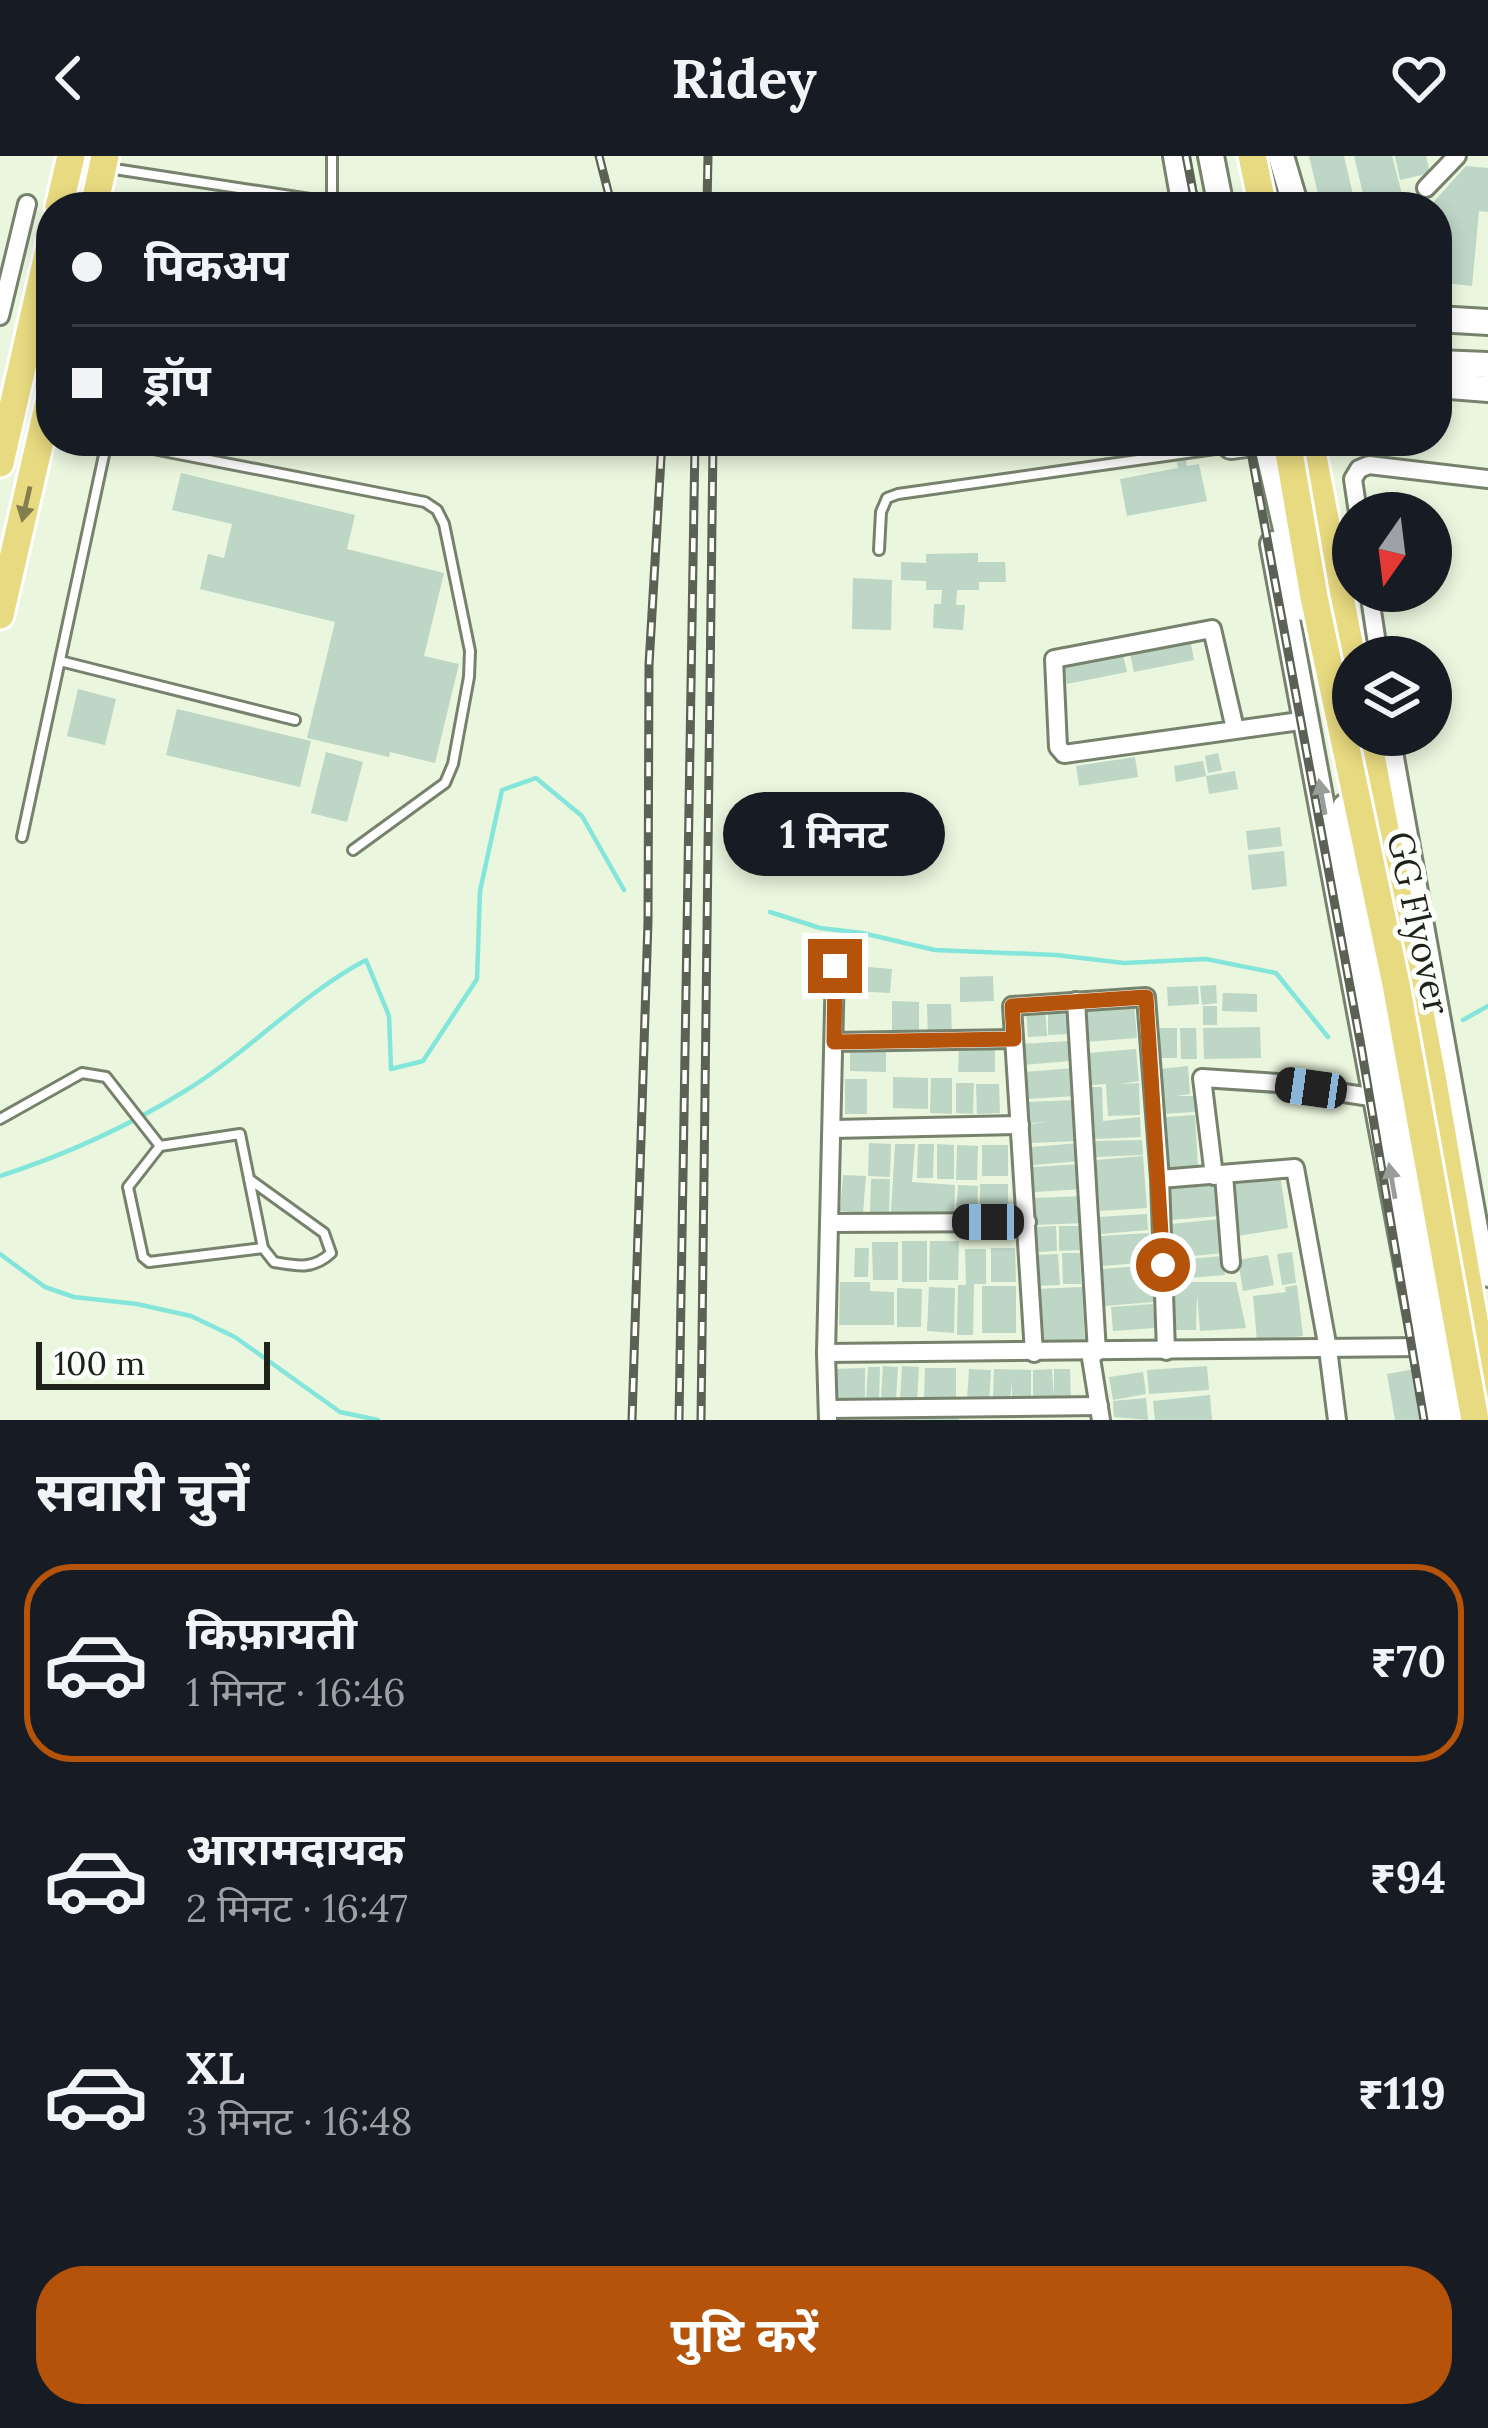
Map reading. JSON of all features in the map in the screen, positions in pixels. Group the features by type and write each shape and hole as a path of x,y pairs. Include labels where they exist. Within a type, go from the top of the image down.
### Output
{"main road":[{"path":"62,192 70,156"},
{"path":"1176,156 1182,192"},
{"path":"1197,156 1203,192"},
{"path":"1211,156 1218,192"},
{"path":"1234,156 1241,192"},
{"path":"1252,156 1260,192"},
{"path":"1281,156 1292,192"},
{"path":"97,192 104,162"},
{"path":"0,463 36,306"},
{"path":"1452,320 1488,322"},
{"path":"1452,364 1488,365"},
{"path":"1452,386 1488,389"},
{"path":"0,615 37,456"},
{"path":"1250,456 1307,720 1436,1420"},
{"path":"1256,456 1278,492 1359,876 1456,1420"},
{"name":"GG Flyover","path":"1290,456 1314,597 1396,984 1475,1420"},
{"path":"1278,492 1301,456"},
{"path":"1313,456 1348,636"},
{"name":"GG Flyover","path":"1370,756 1488,1401"}],"street":[{"path":"1426,188 1457,156"},
{"path":"0,315 8,250 27,204"},
{"path":"1354,492 1352,478 1369,465 1488,479"},
{"path":"1235,729 1212,629 1054,659 1058,747 1064,754 1307,720"},
{"path":"1395,756 1488,1278"},
{"path":"835,966 828,1415 1100,1413 1076,1001"},
{"path":"1034,1353 1012,1006 1146,997 1160,1179 1166,1351"},
{"path":"834,1042 1014,1039"},
{"path":"1231,1263 1202,1078 1278,1083 1377,1098"},
{"path":"833,1129 1020,1125"},
{"path":"1160,1179 1295,1168 1337,1420"},
{"path":"831,1222 1027,1222"},
{"path":"826,1353 1423,1347"}],"lane":[{"path":"332,156 332,192"},
{"path":"104,162 279,192"},
{"path":"22,837 107,456"},
{"path":"187,456 425,502 444,524 470,651 453,764 445,783 353,850"},
{"path":"880,550 883,504 898,494 1153,456"},
{"path":"60,662 295,720"},
{"path":"0,1119 82,1073 106,1077 160,1146"},
{"path":"249,1179 324,1233 331,1253 319,1264 304,1267 274,1262 262,1249 240,1134 160,1146 128,1187 143,1257 149,1262 262,1249"}],"building":[{"path":"1309,156 1344,156 1352,192 1318,192"},
{"path":"1354,156 1392,156 1401,192 1363,192"},
{"path":"1395,156 1426,156 1430,173 1400,180"},
{"path":"1466,166 1488,168 1488,212 1479,211 1472,286 1452,284 1452,192 1443,192"},
{"path":"1186,460 1187,466 1199,464 1207,501 1127,516 1120,479 1178,468 1177,462"},
{"path":"181,473 355,515 347,549 444,573 424,656 459,664 435,763 307,738 335,622 200,589 208,554 224,558 232,524 172,510"},
{"path":"978,553 978,562 1005,562 1006,582 979,582 979,590 957,590 956,605 965,605 963,630 933,628 934,604 941,604 942,590 926,590 926,581 901,580 901,562 926,563 926,554"},
{"path":"853,578 892,580 891,630 852,629"},
{"path":"1190,638 1194,660 1134,672 1129,649"},
{"path":"1122,650 1127,672 1067,684 1063,662"},
{"path":"78,689 116,699 105,745 67,736"},
{"path":"177,709 311,741 300,787 166,755"},
{"path":"326,752 363,762 347,822 311,813"},
{"path":"1218,753 1222,770 1208,773 1205,756"},
{"path":"1135,757 1138,777 1079,786 1076,766"},
{"path":"1203,761 1206,776 1176,782 1174,766"},
{"path":"1235,771 1238,789 1209,794 1206,776"},
{"path":"1280,827 1282,846 1248,850 1246,831"},
{"path":"1284,851 1287,886 1252,890 1248,855"},
{"path":"855,966 892,969 890,993 854,991"},
{"path":"993,976 994,1001 960,1002 960,977"},
{"path":"1216,985 1217,1003 1202,1005 1200,986"},
{"path":"1198,986 1199,1004 1168,1006 1167,987"},
{"path":"1223,993 1257,994 1257,1012 1222,1011"},
{"path":"892,1001 919,1002 919,1038 892,1038"},
{"path":"1134,1003 1137,1038 1085,1042 1082,1007"},
{"path":"927,1004 951,1004 952,1039 928,1040"},
{"path":"1203,1006 1217,1006 1217,1025 1203,1025"},
{"path":"1072,1007 1072,1034 1048,1035 1048,1008"},
{"path":"1045,1008 1047,1036 1028,1037 1026,1009"},
{"path":"1260,1027 1261,1058 1204,1059 1203,1028"},
{"path":"1160,1028 1177,1028 1177,1058 1160,1058"},
{"path":"1180,1028 1196,1028 1197,1059 1181,1059"},
{"path":"1069,1041 1071,1061 1022,1065 1021,1044"},
{"path":"850,1046 886,1047 886,1072 850,1071"},
{"path":"959,1047 995,1047 995,1072 958,1072"},
{"path":"1136,1049 1139,1081 1120,1084 1139,1083 1140,1115 1108,1116 1106,1084 1091,1085 1088,1053"},
{"path":"1188,1066 1190,1094 1176,1096 1194,1096 1195,1112 1162,1114 1160,1069"},
{"path":"1074,1068 1076,1096 1026,1099 1024,1072"},
{"path":"893,1077 928,1078 928,1109 893,1108"},
{"path":"931,1078 952,1078 952,1114 930,1113"},
{"path":"845,1079 867,1079 867,1114 845,1114"},
{"path":"956,1083 974,1083 973,1114 956,1113"},
{"path":"976,1084 999,1084 1000,1113 977,1114"},
{"path":"1087,1087 1102,1087 1103,1121 1140,1117 1141,1137 1095,1139"},
{"path":"1075,1100 1078,1141 1031,1143 1030,1124 1047,1122 1028,1123 1027,1102"},
{"path":"1195,1115 1198,1168 1166,1169 1164,1117"},
{"path":"1142,1140 1143,1155 1095,1157 1094,1141"},
{"path":"869,1143 891,1144 890,1177 868,1176"},
{"path":"1080,1143 1081,1161 1033,1165 1031,1147"},
{"path":"895,1144 915,1144 912,1182 955,1185 954,1216 891,1212"},
{"path":"918,1144 934,1144 933,1178 917,1178"},
{"path":"937,1144 954,1145 954,1179 937,1179"},
{"path":"957,1145 978,1146 977,1180 956,1180"},
{"path":"982,1145 1008,1145 1008,1176 982,1176"},
{"path":"1143,1156 1147,1208 1100,1211 1096,1160"},
{"path":"1082,1164 1083,1189 1034,1192 1033,1167"},
{"path":"843,1175 866,1176 863,1213 840,1211"},
{"path":"1280,1175 1288,1228 1237,1236 1229,1182"},
{"path":"871,1179 890,1179 889,1212 870,1212"},
{"path":"980,1184 1008,1184 1008,1213 980,1213"},
{"path":"1216,1184 1219,1216 1170,1220 1167,1188"},
{"path":"958,1185 978,1186 977,1215 956,1214"},
{"path":"1083,1196 1084,1223 1036,1225 1035,1198"},
{"path":"1147,1214 1148,1230 1100,1234 1098,1217"},
{"path":"1220,1219 1223,1253 1174,1258 1171,1224"},
{"path":"1056,1226 1057,1251 1037,1252 1036,1227"},
{"path":"1059,1226 1084,1226 1084,1250 1059,1251"},
{"path":"1149,1233 1151,1262 1102,1266 1100,1236"},
{"path":"902,1241 927,1241 927,1282 902,1282"},
{"path":"930,1241 959,1241 958,1280 929,1280"},
{"path":"872,1242 898,1242 898,1280 873,1280"},
{"path":"855,1248 869,1248 868,1277 854,1277"},
{"path":"991,1248 1015,1248 1016,1282 991,1282"},
{"path":"965,1249 986,1249 986,1284 974,1284 973,1335 957,1335 958,1285 966,1285"},
{"path":"1292,1252 1296,1283 1282,1285 1277,1254"},
{"path":"1062,1253 1080,1253 1081,1284 1063,1284"},
{"path":"1058,1254 1060,1285 1035,1286 1033,1255"},
{"path":"1268,1255 1274,1285 1243,1291 1238,1260"},
{"path":"1223,1256 1225,1275 1176,1279 1175,1260"},
{"path":"1151,1265 1154,1302 1105,1306 1102,1269"},
{"path":"840,1282 870,1282 870,1291 894,1292 894,1325 839,1325"},
{"path":"1236,1282 1246,1328 1200,1331 1197,1293 1196,1330 1173,1330 1172,1283"},
{"path":"1297,1285 1303,1336 1257,1341 1253,1296 1286,1292 1285,1287"},
{"path":"982,1286 1016,1286 1016,1333 982,1333"},
{"path":"929,1287 955,1288 954,1333 927,1331"},
{"path":"1082,1287 1085,1342 1040,1343 1036,1289"},
{"path":"897,1288 922,1289 921,1327 897,1327"},
{"path":"1153,1304 1155,1328 1113,1331 1111,1307"},
{"path":"1437,1365 1446,1420 1395,1420 1387,1374"},
{"path":"883,1366 898,1367 896,1400 881,1399"},
{"path":"902,1366 919,1367 917,1401 900,1400"},
{"path":"1207,1366 1209,1390 1149,1394 1147,1370"},
{"path":"868,1367 880,1367 879,1401 866,1401"},
{"path":"865,1368 865,1401 832,1400 832,1369"},
{"path":"925,1368 956,1368 956,1399 924,1399"},
{"path":"969,1369 991,1370 989,1402 967,1400"},
{"path":"994,1369 1031,1370 1031,1402 1012,1402 1012,1381 1010,1401 993,1401"},
{"path":"1052,1369 1054,1397 1054,1369 1070,1369 1071,1405 1033,1404 1033,1370"},
{"path":"1143,1372 1146,1394 1113,1400 1109,1377"},
{"path":"1210,1395 1212,1420 1155,1420 1153,1401"},
{"path":"1146,1398 1148,1420 1114,1417 1113,1401"},
{"path":"879,1412 959,1416 959,1420 879,1420"}],"waterway":[{"path":"0,1176 95,1139 163,1104 366,960 389,1016 391,1069 423,1061 477,979 480,891 502,790 536,778 582,816 624,890"},
{"path":"770,912 820,928 935,950 1124,963 1206,959 1276,973 1328,1037"},
{"path":"1463,1020 1488,1006"},
{"path":"0,1254 45,1287 74,1297 191,1316 235,1337 340,1412 378,1420"}],"railway":[{"path":"599,156 608,192"},
{"path":"707,192 708,156"},
{"path":"1186,156 1193,192"},
{"path":"632,1420 648,921 649,665 661,456"},
{"path":"679,1420 695,456"},
{"path":"701,1420 713,456"},
{"path":"1252,456 1361,1046 1424,1420"}],"route":[{"path":"835,966 834,1042 1014,1039 1012,1006 1146,997 1163,1265"}]}
